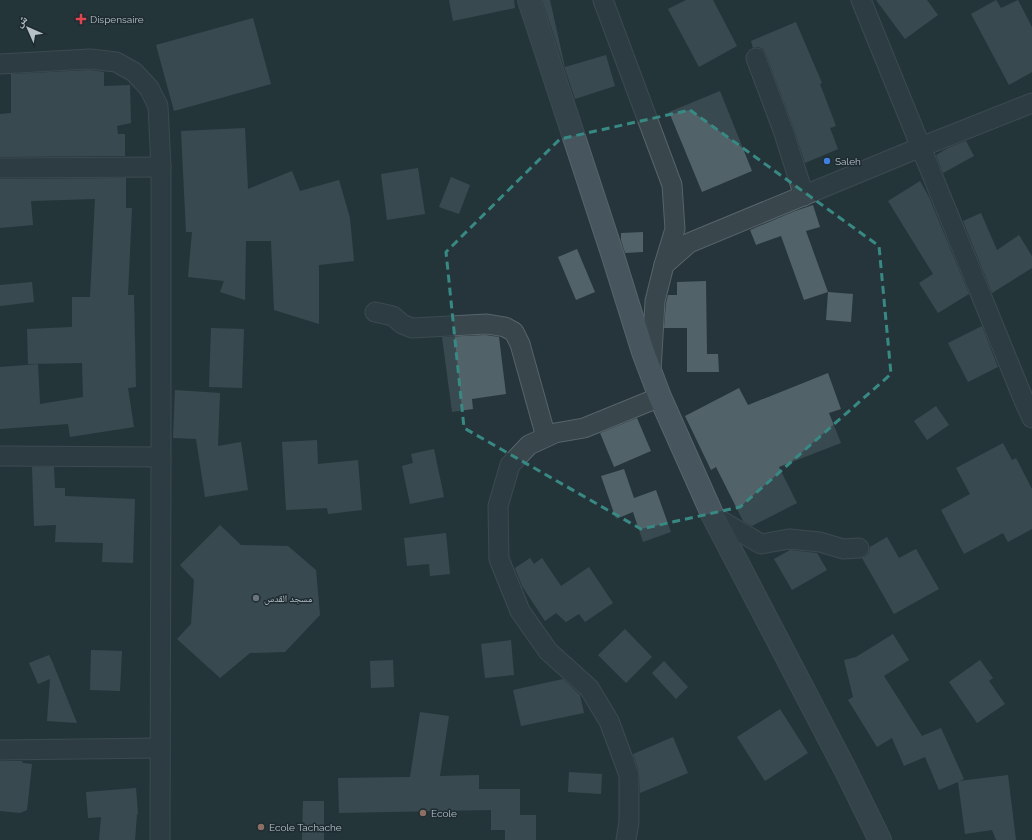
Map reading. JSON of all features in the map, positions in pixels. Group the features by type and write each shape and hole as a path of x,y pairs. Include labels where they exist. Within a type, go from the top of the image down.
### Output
{"main road":[{"path":"529,0 643,352 660,397 713,516 839,756 880,840"}],"street":[{"path":"603,0 672,185 675,229 655,301 651,371"},
{"path":"861,0 1031,413"},
{"path":"756,58 783,130 804,196"},
{"path":"0,64 90,59 116,62 134,72 149,88 158,106 161,167 160,840"},
{"path":"664,265 689,244 921,147 1032,103"},
{"path":"0,168 161,167"},
{"path":"375,312 393,316 402,324 412,328 487,324 505,327 514,332 520,344 546,437"},
{"path":"626,840 629,822 630,775 609,721 589,688 548,651 520,611 499,559 498,506 510,466 529,445 555,433 584,428 660,397"},
{"path":"0,456 161,457"},
{"path":"713,516 761,544 789,539 820,542 843,550 859,548"},
{"path":"0,750 160,748"}],"highlighted area":[{"path":"690,110 879,246 891,374 740,507 641,529 464,428 446,252 560,139"}],"building":[{"path":"449,0 514,0 515,8 453,21"},
{"path":"542,0 550,0 565,67 606,55 615,86 575,99"},
{"path":"686,0 713,0 737,46 699,67 668,9"},
{"path":"876,0 927,0 938,15 905,39"},
{"path":"996,0 1001,8 1018,0 1032,27 1032,72 1009,85 971,14"},
{"path":"253,18 271,84 174,111 156,45"},
{"path":"796,22 822,83 820,84 836,126 830,128 838,149 805,163 766,54 763,49 758,47 753,48 751,41"},
{"path":"90,70 104,72 104,86 130,85 131,123 117,126 118,134 125,134 125,156 0,157 0,114 11,113 11,74"},
{"path":"720,91 752,171 702,192 669,112"},
{"path":"245,128 248,189 292,171 300,191 339,180 350,218 354,261 319,265 319,324 274,310 271,241 246,241 245,300 220,292 224,281 188,277 192,232 186,232 181,131"},
{"path":"966,141 974,156 943,173 936,155 948,148"},
{"path":"418,168 425,214 387,220 381,174"},
{"path":"451,177 470,185 459,214 439,207"},
{"path":"126,178 126,208 132,208 128,295 134,295 136,387 128,388 134,427 70,437 68,424 0,429 0,367 38,364 40,404 83,397 82,363 28,364 27,329 72,327 72,297 90,297 95,199 31,201 33,225 0,228 0,179"},
{"path":"920,181 929,197 969,294 938,313 919,283 933,274 888,201"},
{"path":"813,205 820,227 806,231 828,292 804,300 781,236 756,245 750,230"},
{"path":"981,213 997,250 1019,235 1032,256 1032,268 992,293 963,221"},
{"path":"643,232 643,252 625,253 621,240 621,233"},
{"path":"577,249 595,292 576,300 558,257"},
{"path":"706,281 707,354 718,354 719,372 687,372 687,328 664,328 666,303 668,295 677,295 677,282"},
{"path":"32,282 34,302 0,306 0,285"},
{"path":"828,292 853,294 851,322 826,320"},
{"path":"982,326 998,367 968,382 948,343"},
{"path":"211,328 244,329 242,388 209,387"},
{"path":"486,335 499,337 506,394 472,399 473,409 452,412 442,337"},
{"path":"828,373 841,409 829,413 841,443 779,467 797,503 752,526 743,521 716,467 711,470 685,416 739,388 748,405"},
{"path":"175,390 220,393 218,446 241,442 248,490 205,497 196,439 173,438"},
{"path":"936,406 949,425 927,440 914,421"},
{"path":"637,418 651,451 614,467 600,433"},
{"path":"317,440 318,464 358,460 362,510 328,514 327,508 286,510 282,442"},
{"path":"1003,443 1012,460 1016,458 1032,489 1032,529 1008,542 1003,533 964,554 941,510 970,494 956,468"},
{"path":"434,449 444,497 410,504 402,466 413,463 411,454"},
{"path":"32,467 54,467 55,488 65,488 65,496 135,499 133,563 102,562 103,543 55,542 56,525 34,526"},
{"path":"624,469 634,498 656,490 671,532 643,542 633,512 616,519 601,476"},
{"name":"مسجد القدس","path":"220,525 241,545 288,546 316,570 320,615 285,652 250,653 220,678 177,639 191,624 194,580 180,565"},
{"path":"446,533 450,574 430,576 429,564 407,566 404,538"},
{"path":"887,537 899,558 916,549 939,589 894,614 862,558 869,553 870,547"},
{"path":"790,550 817,553 827,570 792,590 774,559"},
{"path":"530,558 534,564 542,558 561,586 589,567 613,603 585,622 579,614 566,622 556,613 545,621 522,586 515,568"},
{"path":"625,629 652,657 626,683 598,655"},
{"path":"893,634 909,660 884,676 922,736 941,728 964,779 959,781 1008,775 1016,840 996,840 992,830 965,834 958,782 939,790 925,757 904,766 892,738 877,747 848,700 853,697 844,660 856,657"},
{"path":"511,640 514,675 485,678 481,644"},
{"path":"91,650 122,651 120,691 90,690"},
{"path":"49,655 77,723 47,721 50,679 38,684 29,663"},
{"path":"393,660 394,687 371,688 370,661"},
{"path":"980,660 993,678 989,681 1005,704 977,723 949,682"},
{"path":"664,661 688,687 676,699 652,673"},
{"path":"563,679 580,695 584,713 521,726 513,690"},
{"path":"780,709 808,753 765,781 737,737"},
{"path":"420,712 449,716 440,776 479,775 479,789 520,789 520,815 536,815 536,840 505,840 505,830 491,830 491,810 339,813 338,778 410,777"},
{"path":"673,737 688,773 640,793 639,771 633,754"},
{"path":"0,761 22,761 23,763 32,764 27,810 20,813 0,811"},
{"path":"569,772 602,774 601,794 568,792"},
{"path":"136,788 138,814 135,840 99,840 101,817 88,818 86,792"},
{"path":"303,801 324,801 324,840 302,840"}],"place":[{"name":"Dispensaire","path":"81,19"},
{"name":"Saleh","path":"827,161"},
{"name":"مسجد القدس","path":"256,598"},
{"name":"Ecole","path":"423,813"},
{"name":"Ecole Tachache","path":"261,827"}]}
